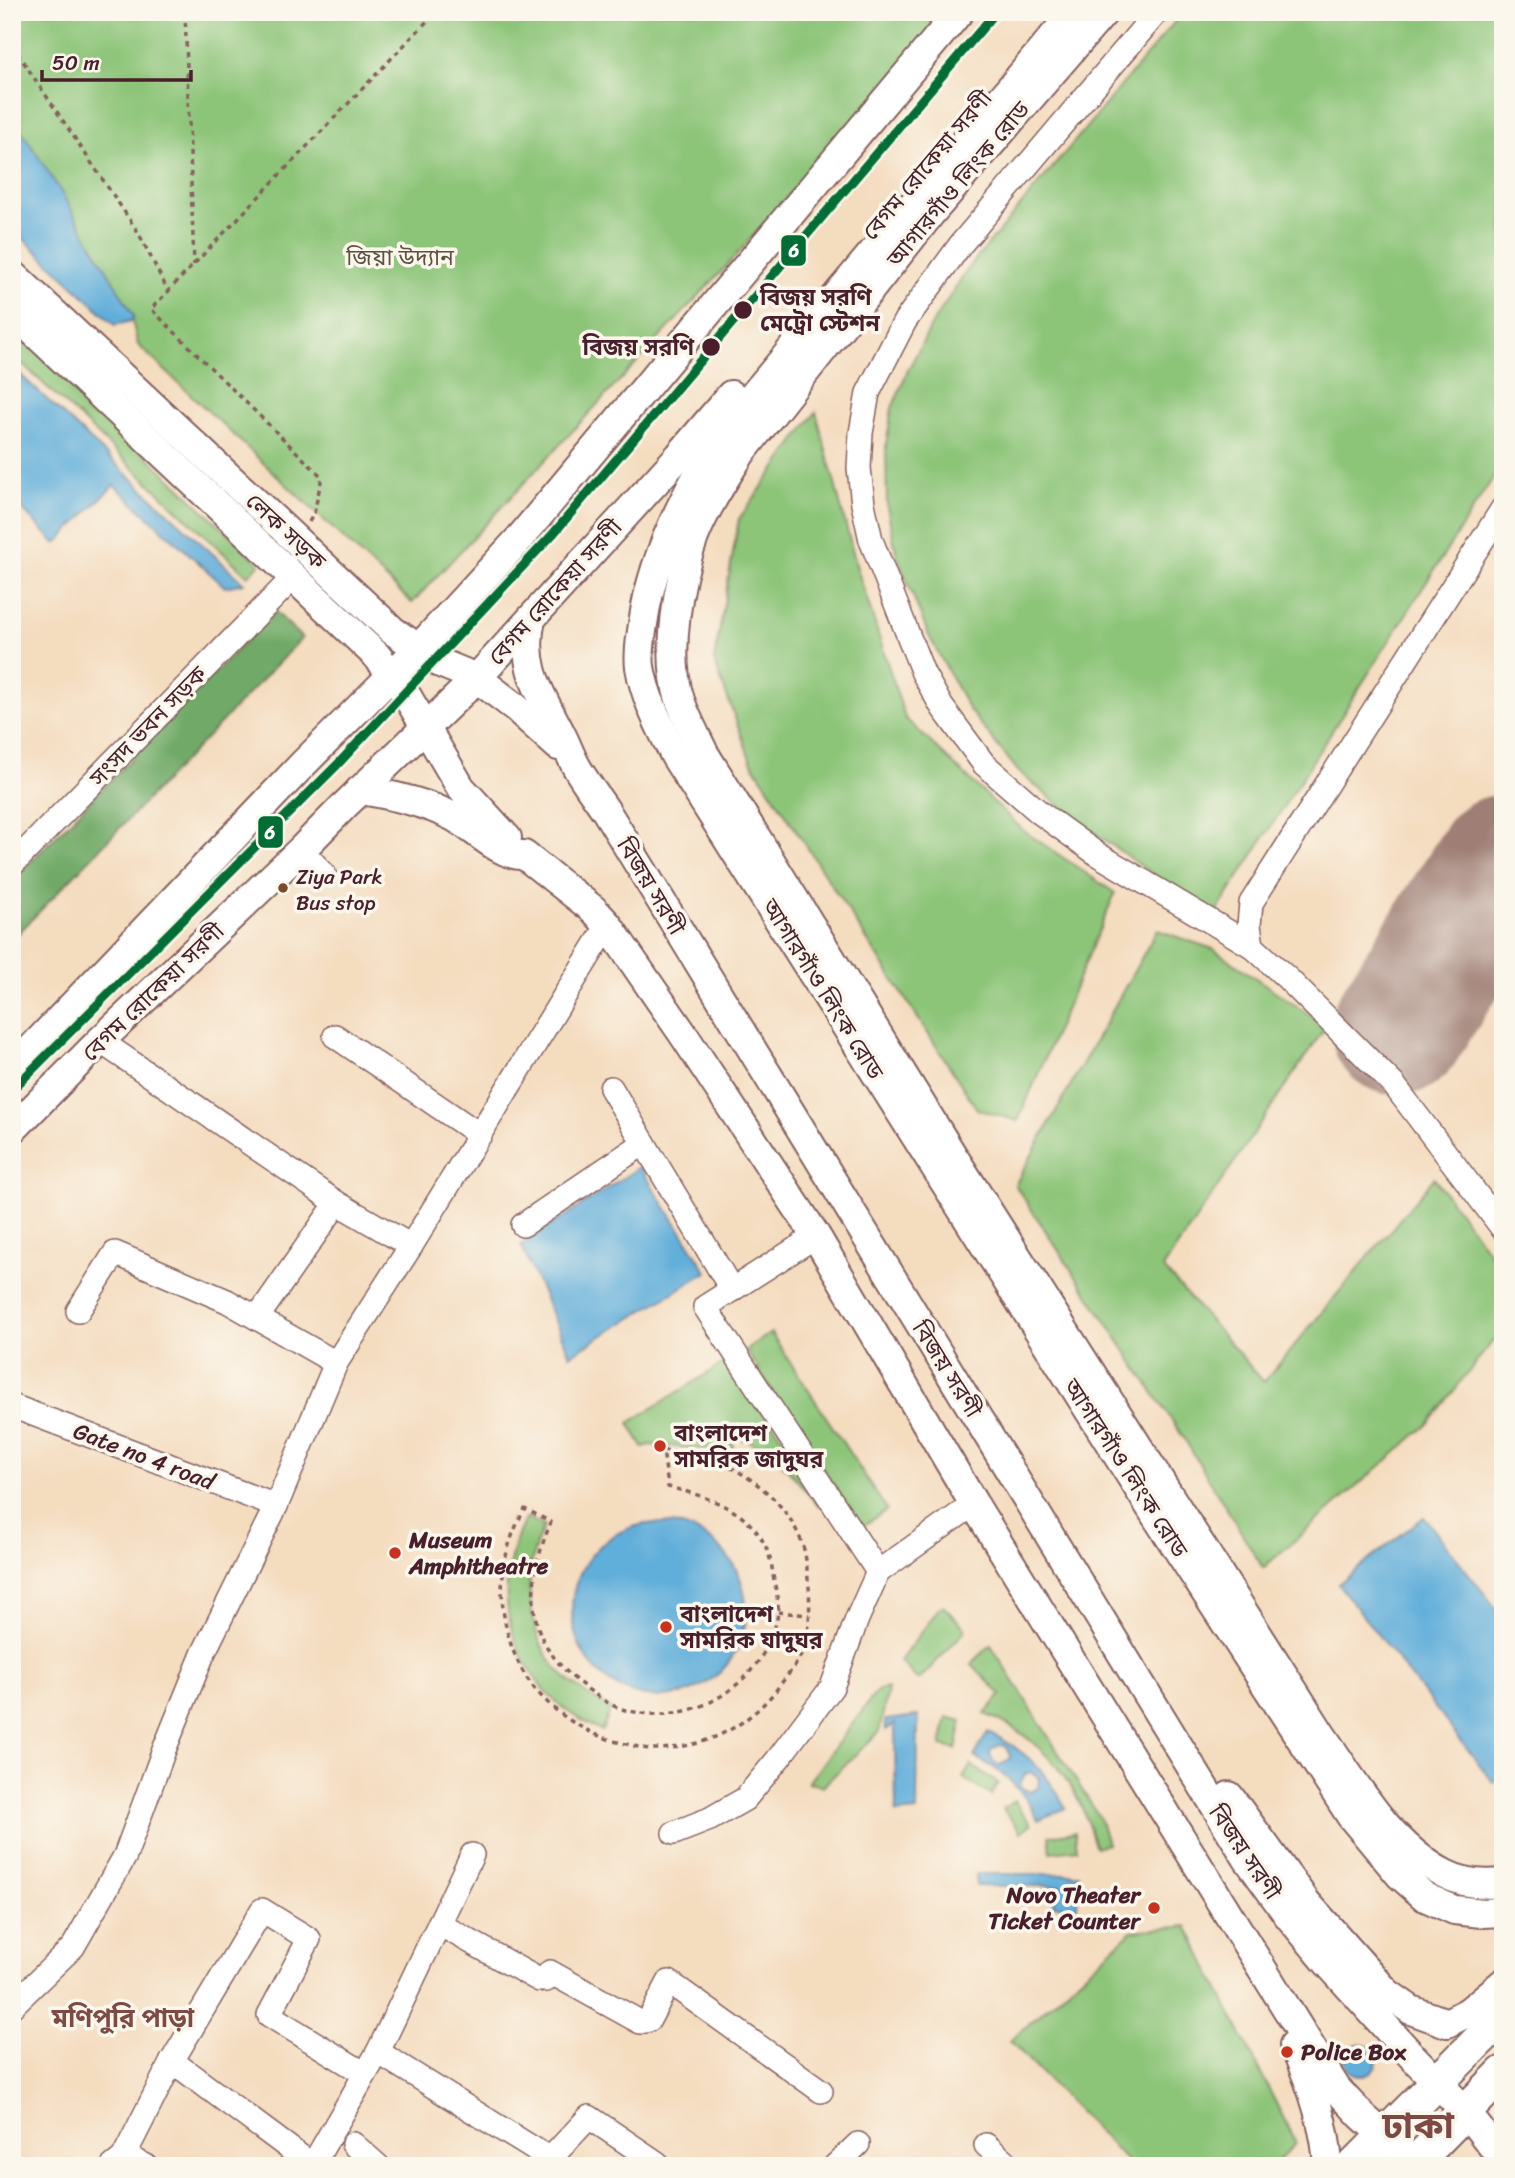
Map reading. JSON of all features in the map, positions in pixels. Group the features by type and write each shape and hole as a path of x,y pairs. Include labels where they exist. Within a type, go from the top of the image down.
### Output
{"highway":[{"path":"1354,2166 1503,2016"},
{"path":"1415,2165 1503,2073"}],"main road":[{"name":"বেগম রোকেয়া সরণী","path":"12,1069 304,763 418,649 520,538 959,12"},
{"name":"বেগম রোকেয়া সরণী","path":"12,1130 100,1041 477,678 679,456 865,240 1053,12"},
{"name":"আগারগাঁও লিংক রোড","path":"1074,12 732,422 706,460 664,544 652,581 639,652 642,676 655,714 676,756 1156,1516 1351,1816 1400,1875 1425,1897 1454,1910 1503,1912"},
{"name":"আগারগাঁও লিংক রোড","path":"1104,12 931,214 741,453 712,500 686,563 673,634 679,698 704,753 953,1156 1321,1734 1380,1818 1423,1860 1446,1875 1460,1880 1486,1884 1503,1883"},
{"name":"লেক সড়ক","path":"12,274 393,631 440,663 477,678 539,727 575,765"},
{"path":"12,311 359,638 393,675 461,788 524,855"},
{"name":"বিজয় সরণী","path":"531,620 527,639 529,661 541,699 575,765 1247,1858 1288,1915 1327,1962 1466,2112 1503,2160"},
{"path":"643,624 673,634"},
{"name":"বিজয় সরণী","path":"360,790 419,802 454,818 511,855 524,855 594,910 608,925 816,1236 974,1504 1336,2088 1415,2165"},
{"path":"1189,1763 1208,1774 1221,1786 1306,1902 1350,1953 1399,2003 1423,2016 1447,2023 1468,2012 1503,1983"},
{"path":"1271,1985 1312,2090 1327,2142 1328,2166"}],"street":[{"path":"1157,12 961,244 905,321 868,393 861,433 859,468 871,540 923,673 942,707 984,764 1039,812 1097,854 1252,946 1394,1085 1503,1229"},
{"path":"1252,946 1249,925 1251,903 1503,508"},
{"name":"সংসদ ভবন সড়ক","path":"12,865 284,587"},
{"path":"301,850 324,874"},
{"path":"12,2006 73,1947 125,1856 164,1750 204,1654 276,1506 336,1363 608,925"},
{"path":"335,1036 480,1135"},
{"path":"100,1041 337,1203 411,1246"},
{"path":"611,1088 732,1290"},
{"path":"523,1225 644,1143"},
{"path":"257,1318 337,1203"},
{"path":"816,1236 705,1307 878,1572"},
{"path":"78,1311 115,1253 227,1301 336,1363"},
{"name":"Gate no 4 road","path":"12,1406 276,1506"},
{"path":"674,1833 710,1819 745,1799 832,1686 878,1572 974,1504"},
{"path":"172,2061 312,2165 378,2052 472,1855"},
{"path":"118,2162 172,2061 261,1910 309,1939 269,2015 365,2074"},
{"path":"439,1924 539,1979 546,1980 550,1972 640,2022 649,2020 669,1983 821,2091"},
{"path":"378,2052 550,2159 589,2117 657,2163 654,2166"},
{"path":"353,2144 378,2166"},
{"path":"835,2166 858,2144"},
{"path":"986,2145 1010,2166"},
{"path":"118,2162 130,2158 146,2166"}],"path":[{"path":"185,12 194,264"},
{"path":"297,541 314,513 322,477 151,309 436,12"},
{"path":"12,45 138,232 169,293"},
{"path":"663,1450 701,1455 737,1470 769,1494 791,1522 803,1546 807,1567 809,1615 807,1642 792,1670 774,1694 744,1722 722,1735 702,1742 650,1749 612,1741 581,1728 557,1712 524,1673 514,1653 505,1623 502,1602 503,1561 516,1523 525,1509 551,1522 537,1561 534,1607 541,1635 555,1660 591,1692 620,1709 671,1714 711,1702 732,1689 760,1660 778,1612 772,1565 762,1541 749,1523 736,1511 712,1499 668,1487 663,1450"},
{"path":"778,1612 809,1615"}],"green space":[{"name":"জিয়া উদ্যান","path":"12,12 950,12 733,259 412,603 138,345 129,308 12,120"},
{"path":"1183,12 1503,12 1503,462 1216,913 1157,877 1079,822 1018,771 969,710 929,636 897,556 887,507 886,445 892,408 908,370 935,319 970,266"},
{"path":"12,327 260,564 248,576 12,354"},
{"path":"816,412 857,568 905,718 1024,831 1115,893 1018,1121 977,1109 751,761 714,661 739,519"},
{"path":"275,611 302,638 12,940 12,881"},
{"path":"1157,930 1213,949 1326,1026 1163,1268 1264,1382 1434,1178 1503,1271 1503,1328 1427,1425 1263,1568 1185,1440 1015,1185"},
{"path":"771,1333 887,1510 861,1527 746,1350"},
{"path":"732,1358 825,1506 818,1506 773,1455 750,1442 737,1438 733,1444 732,1458 708,1449 650,1445 643,1447 629,1423"},
{"path":"526,1517 544,1526 534,1551 530,1577 530,1595 537,1634 553,1664 564,1676 577,1688 611,1709 602,1731 570,1713 549,1696 526,1664 516,1644 507,1602 507,1581 517,1538"},
{"path":"943,1606 965,1631 920,1679 917,1679 900,1661"},
{"path":"991,1645 1099,1817 1107,1844 1096,1847 1071,1787 1040,1749 1000,1720 985,1714 1001,1695 971,1664"},
{"path":"886,1688 888,1690 879,1732 823,1786 808,1783 877,1691"},
{"path":"947,1717 962,1721 956,1749 941,1746"},
{"path":"971,1765 998,1783 991,1795 963,1778"},
{"path":"1014,1801 1031,1824 1021,1832 1003,1809"},
{"path":"1075,1832 1077,1849 1051,1852 1049,1836"},
{"path":"1187,1926 1296,2143 1273,2166 1132,2166 1010,2041 1132,1931"}],"water":[{"path":"12,116 58,187 134,316 132,321 115,325 12,228"},
{"path":"12,367 244,583 225,587 114,485 56,544 12,499"},
{"path":"640,1167 707,1272 570,1355 521,1245"},
{"path":"1424,1517 1503,1617 1503,1777 1494,1783 1338,1584"},
{"path":"659,1523 692,1529 721,1548 740,1577 746,1610 740,1643 721,1672 692,1691 659,1697 626,1691 597,1672 578,1643 572,1610 578,1577 597,1548 626,1529"},
{"path":"918,1716 917,1811 896,1813 895,1724 886,1730 885,1720"},
{"path":"988,1732 1001,1739 1024,1754 1043,1772 1066,1808 1038,1820 1027,1800 1012,1782 974,1757","holes":["1000,1745 1005,1746 1010,1755 1009,1760 1000,1765 995,1764 990,1755 991,1750","1030,1772 1039,1777 1039,1787 1031,1792 1022,1788 1020,1783 1025,1774"]},
{"path":"976,1874 1079,1874 1077,1907 1053,1905 1060,1886 976,1886"},
{"path":"1361,2044 1372,2049 1377,2060 1372,2071 1361,2076 1350,2071 1345,2060 1350,2049"}],"runway":[{"path":"1398,1028 1503,862"}],"transit line":[{"name":"6","path":"12,1090 337,765 553,534 996,12"}],"place":[{"name":"বিজয় সরণি মেট্রো স্টেশন","path":"743,310"},
{"name":"বিজয় সরণি","path":"711,347"},
{"name":"Ziya Park Bus stop","path":"283,888"},
{"name":"বাংলাদেশ সামরিক জাদুঘর","path":"660,1446"},
{"name":"Museum Amphitheatre","path":"395,1553"},
{"name":"বাংলাদেশ সামরিক যাদুঘর","path":"666,1627"},
{"name":"Novo Theater Ticket Counter","path":"1154,1908"},
{"name":"Police Box","path":"1287,2052"}],"district":[{"name":"মণিপুরি পাড়া","path":"123,2018"},
{"name":"ঢাকা","path":"1418,2125"}]}
